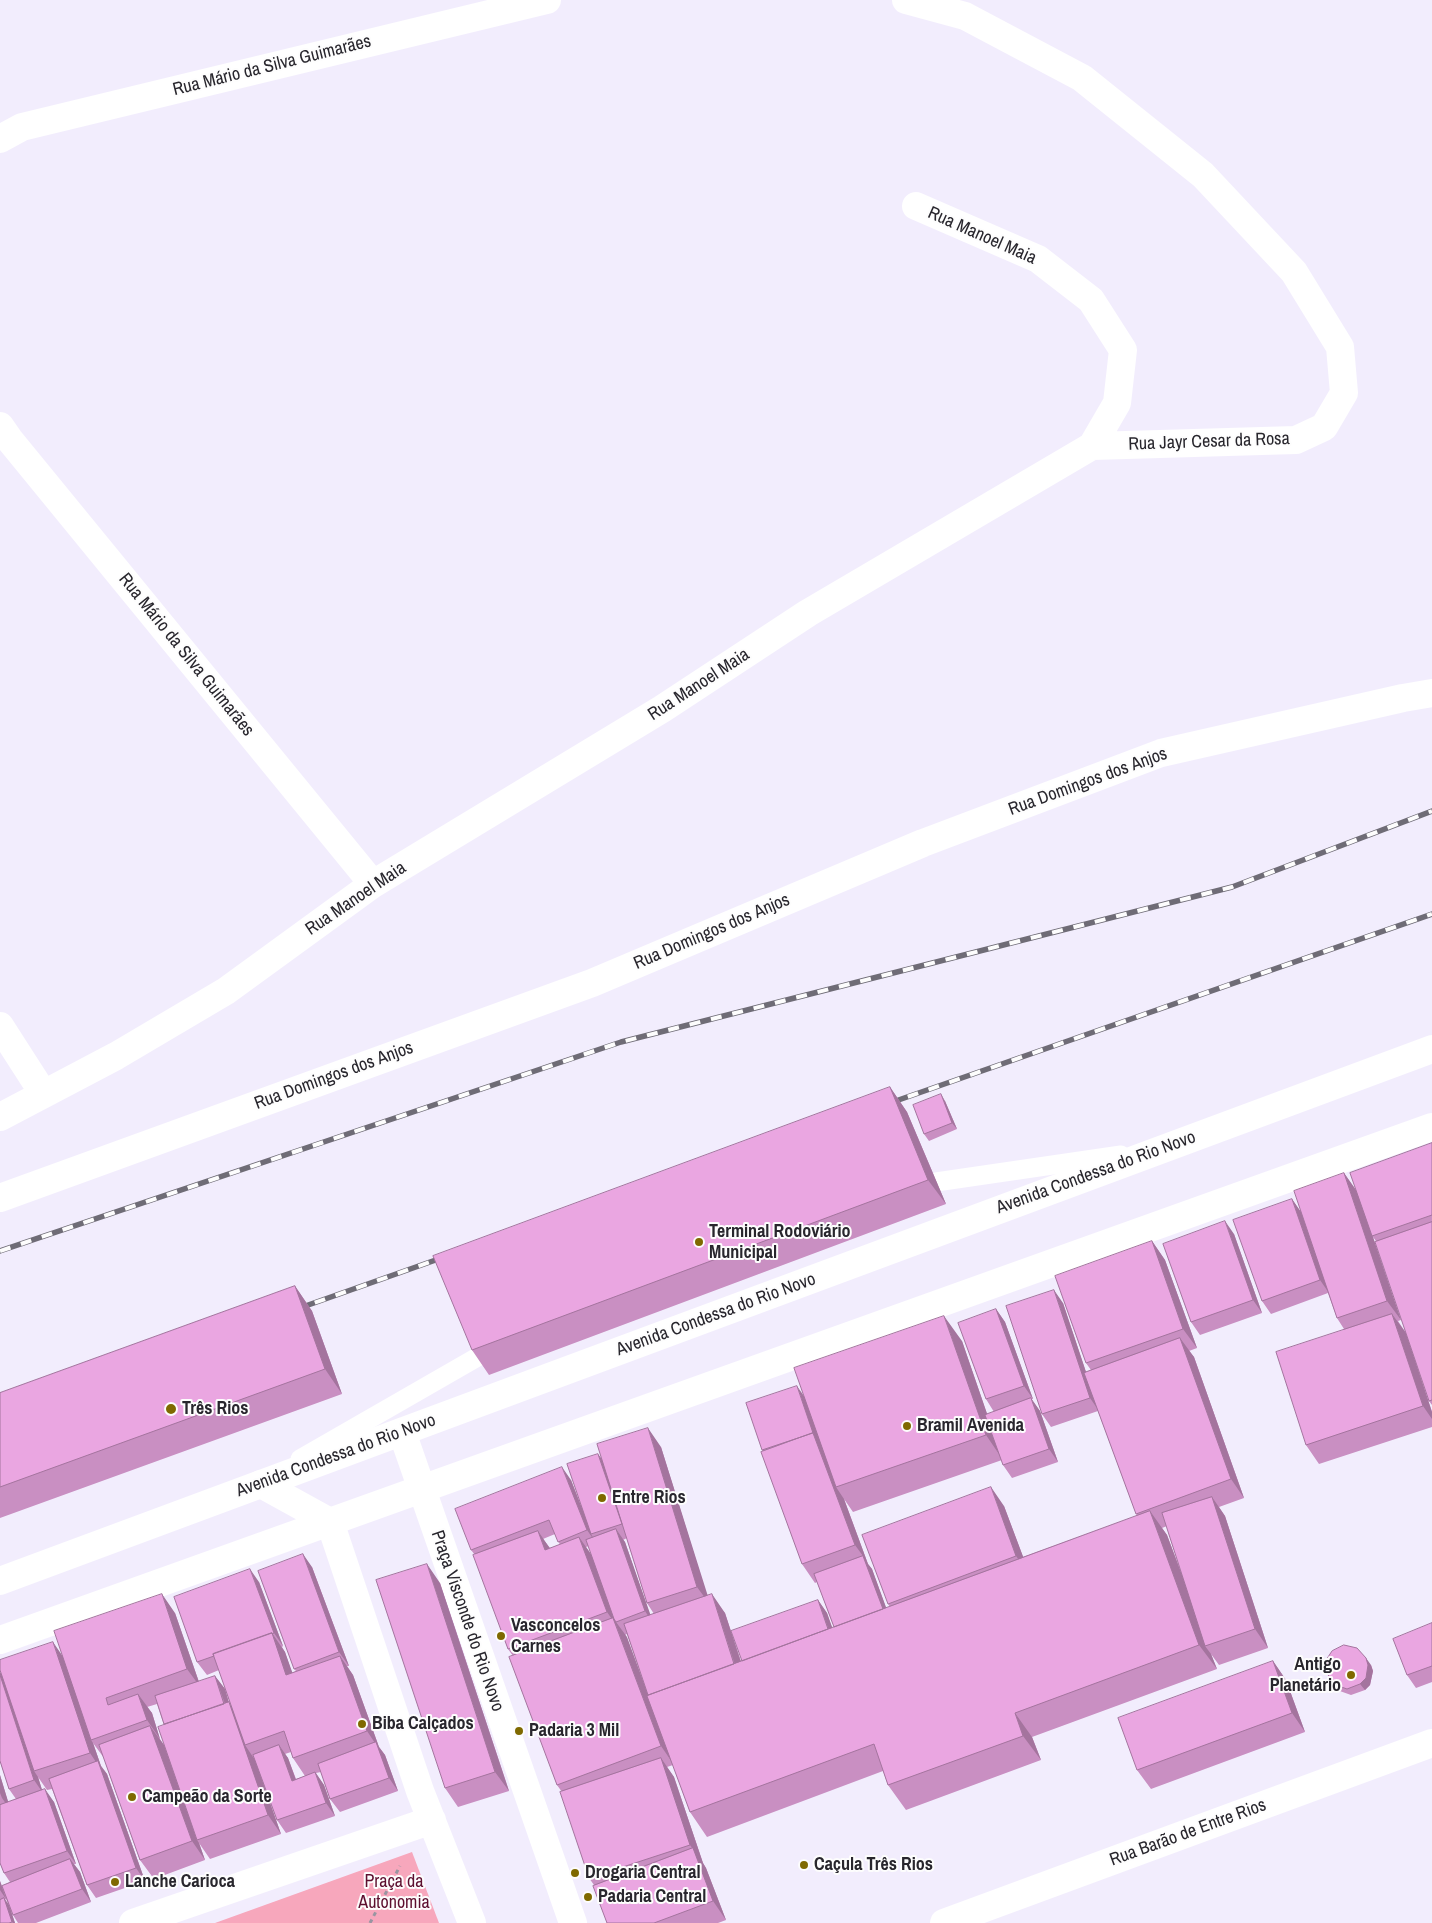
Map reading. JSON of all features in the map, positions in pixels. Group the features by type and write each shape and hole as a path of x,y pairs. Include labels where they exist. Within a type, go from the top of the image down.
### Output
{"street":[{"name":"Rua Mário da Silva Guimarães","path":"0,139 22,127 547,0"},
{"name":"Rua Jayr Cesar da Rosa","path":"906,0 965,16 1082,78 1202,175 1294,272 1340,347 1344,393 1324,427 1296,440 1092,446"},
{"name":"Rua Manoel Maia","path":"0,1117 116,1056 226,991 373,884 662,709 808,613 1092,446 1117,404 1123,350 1091,300 1038,259 916,206"},
{"name":"Rua Mário da Silva Guimarães","path":"0,426 373,884"},
{"name":"Rua Domingos dos Anjos","path":"0,1198 592,983 922,843 1161,753 1432,693"},
{"path":"0,1026 44,1093"},
{"name":"Avenida Condessa do Rio Novo","path":"0,1581 1432,1049"},
{"path":"0,1640 1432,1127"},
{"name":"Praça Visconde do Rio Novo","path":"402,1432 572,1923"},
{"path":"256,1486 330,1522 420,1791 472,1923"},
{"name":"Rua Barão de Entre Rios","path":"944,1923 1432,1743"},
{"path":"133,1923 432,1820"}],"lane":[{"path":"936,1182 1159,1150"},
{"path":"256,1486 481,1355"}],"path":[{"path":"370,1923 400,1865"}],"green space":[{"name":"Praça da Autonomia","path":"412,1852 439,1923 215,1923"}],"building":[{"name":"Terminal Rodoviário Municipal","path":"890,1087 928,1180 472,1350 433,1256"},
{"path":"941,1094 952,1123 924,1134 913,1105"},
{"path":"1432,1143 1432,1215 1372,1236 1350,1173"},
{"path":"1344,1173 1387,1301 1337,1318 1294,1191"},
{"path":"1292,1199 1320,1280 1262,1301 1233,1220"},
{"path":"1225,1221 1253,1300 1191,1322 1163,1244"},
{"path":"1432,1222 1432,1400 1429,1401 1375,1242"},
{"path":"1152,1241 1183,1329 1086,1363 1055,1276"},
{"name":"Três Rios","path":"295,1286 325,1369 0,1487 0,1393"},
{"path":"1054,1290 1090,1398 1042,1414 1006,1306"},
{"path":"996,1309 1024,1386 986,1399 958,1323"},
{"path":"1392,1314 1423,1406 1306,1445 1276,1352"},
{"name":"Bramil Avenida","path":"944,1316 986,1435 836,1487 794,1368"},
{"path":"1180,1338 1231,1479 1136,1514 1084,1373"},
{"path":"797,1386 813,1433 762,1450 746,1403"},
{"path":"1031,1398 1049,1449 1003,1465 985,1415"},
{"path":"648,1428 697,1587 647,1603 597,1444"},
{"path":"813,1433 855,1545 802,1564 761,1452"},
{"path":"598,1454 622,1524 591,1534 567,1464"},
{"path":"562,1467 587,1530 558,1542 549,1520 471,1550 455,1509"},
{"path":"991,1487 1016,1556 888,1604 862,1535"},
{"path":"1212,1497 1255,1629 1205,1646 1162,1513"},
{"path":"1150,1511 1199,1645 1015,1713 1023,1736 888,1785 874,1744 690,1812 647,1696"},
{"path":"616,1529 645,1611 616,1622 586,1540"},
{"path":"538,1531 545,1550 579,1537 607,1612 508,1649 473,1555"},
{"path":"303,1554 339,1652 294,1669 258,1571"},
{"path":"863,1556 883,1609 834,1627 814,1574"},
{"path":"427,1564 495,1772 445,1788 376,1580"},
{"path":"250,1569 274,1633 213,1654 214,1656 197,1662 174,1597"},
{"path":"162,1594 187,1669 106,1698 108,1705 138,1694 147,1720 91,1740 54,1631"},
{"path":"712,1594 734,1664 648,1695 624,1624"},
{"path":"818,1600 828,1629 742,1661 731,1631"},
{"path":"613,1618 661,1746 557,1785 509,1657"},
{"path":"1432,1623 1432,1666 1407,1675 1393,1639"},
{"path":"272,1633 286,1675 340,1656 367,1731 293,1758 284,1731 245,1745 213,1654"},
{"path":"53,1642 90,1753 34,1771 0,1670 0,1660"},
{"name":"Antigo Planetário","path":"1344,1645 1357,1648 1366,1658 1368,1665 1366,1678 1360,1684 1347,1689 1333,1684 1326,1671 1325,1664 1332,1651"},
{"path":"1273,1661 1292,1713 1137,1770 1118,1718"},
{"path":"0,1675 34,1780 9,1789 0,1761"},
{"path":"215,1676 224,1704 164,1724 155,1696"},
{"path":"229,1702 268,1815 197,1840 158,1727"},
{"path":"150,1726 192,1841 140,1860 99,1745"},
{"path":"376,1742 389,1778 330,1799 318,1764"},
{"path":"279,1745 292,1781 315,1772 326,1803 277,1820 253,1755"},
{"path":"661,1758 690,1845 589,1878 560,1792"},
{"path":"98,1761 136,1868 87,1885 49,1779"},
{"path":"45,1789 67,1851 4,1873 0,1863 0,1805"},
{"path":"693,1848 713,1901 654,1923 607,1923 593,1886"},
{"path":"70,1859 82,1889 13,1915 2,1886"},
{"path":"4,1898 12,1922 9,1923 0,1923 0,1900"}],"railway":[{"path":"0,1251 621,1042 1232,887 1432,811"},
{"path":"887,1104 1432,914"},
{"path":"294,1310 447,1256"}],"place":[{"name":"Terminal Rodoviário Municipal","path":"699,1242"},
{"name":"Três Rios","path":"171,1409"},
{"name":"Bramil Avenida","path":"907,1426"},
{"name":"Entre Rios","path":"602,1498"},
{"name":"Vasconcelos Carnes","path":"501,1636"},
{"name":"Antigo Planetário","path":"1351,1675"},
{"name":"Biba Calçados","path":"362,1724"},
{"name":"Padaria 3 Mil","path":"519,1731"},
{"name":"Campeão da Sorte","path":"132,1797"},
{"name":"Caçula Três Rios","path":"804,1865"},
{"name":"Drogaria Central","path":"575,1873"},
{"name":"Lanche Carioca","path":"115,1882"},
{"name":"Padaria Central","path":"588,1897"}]}
